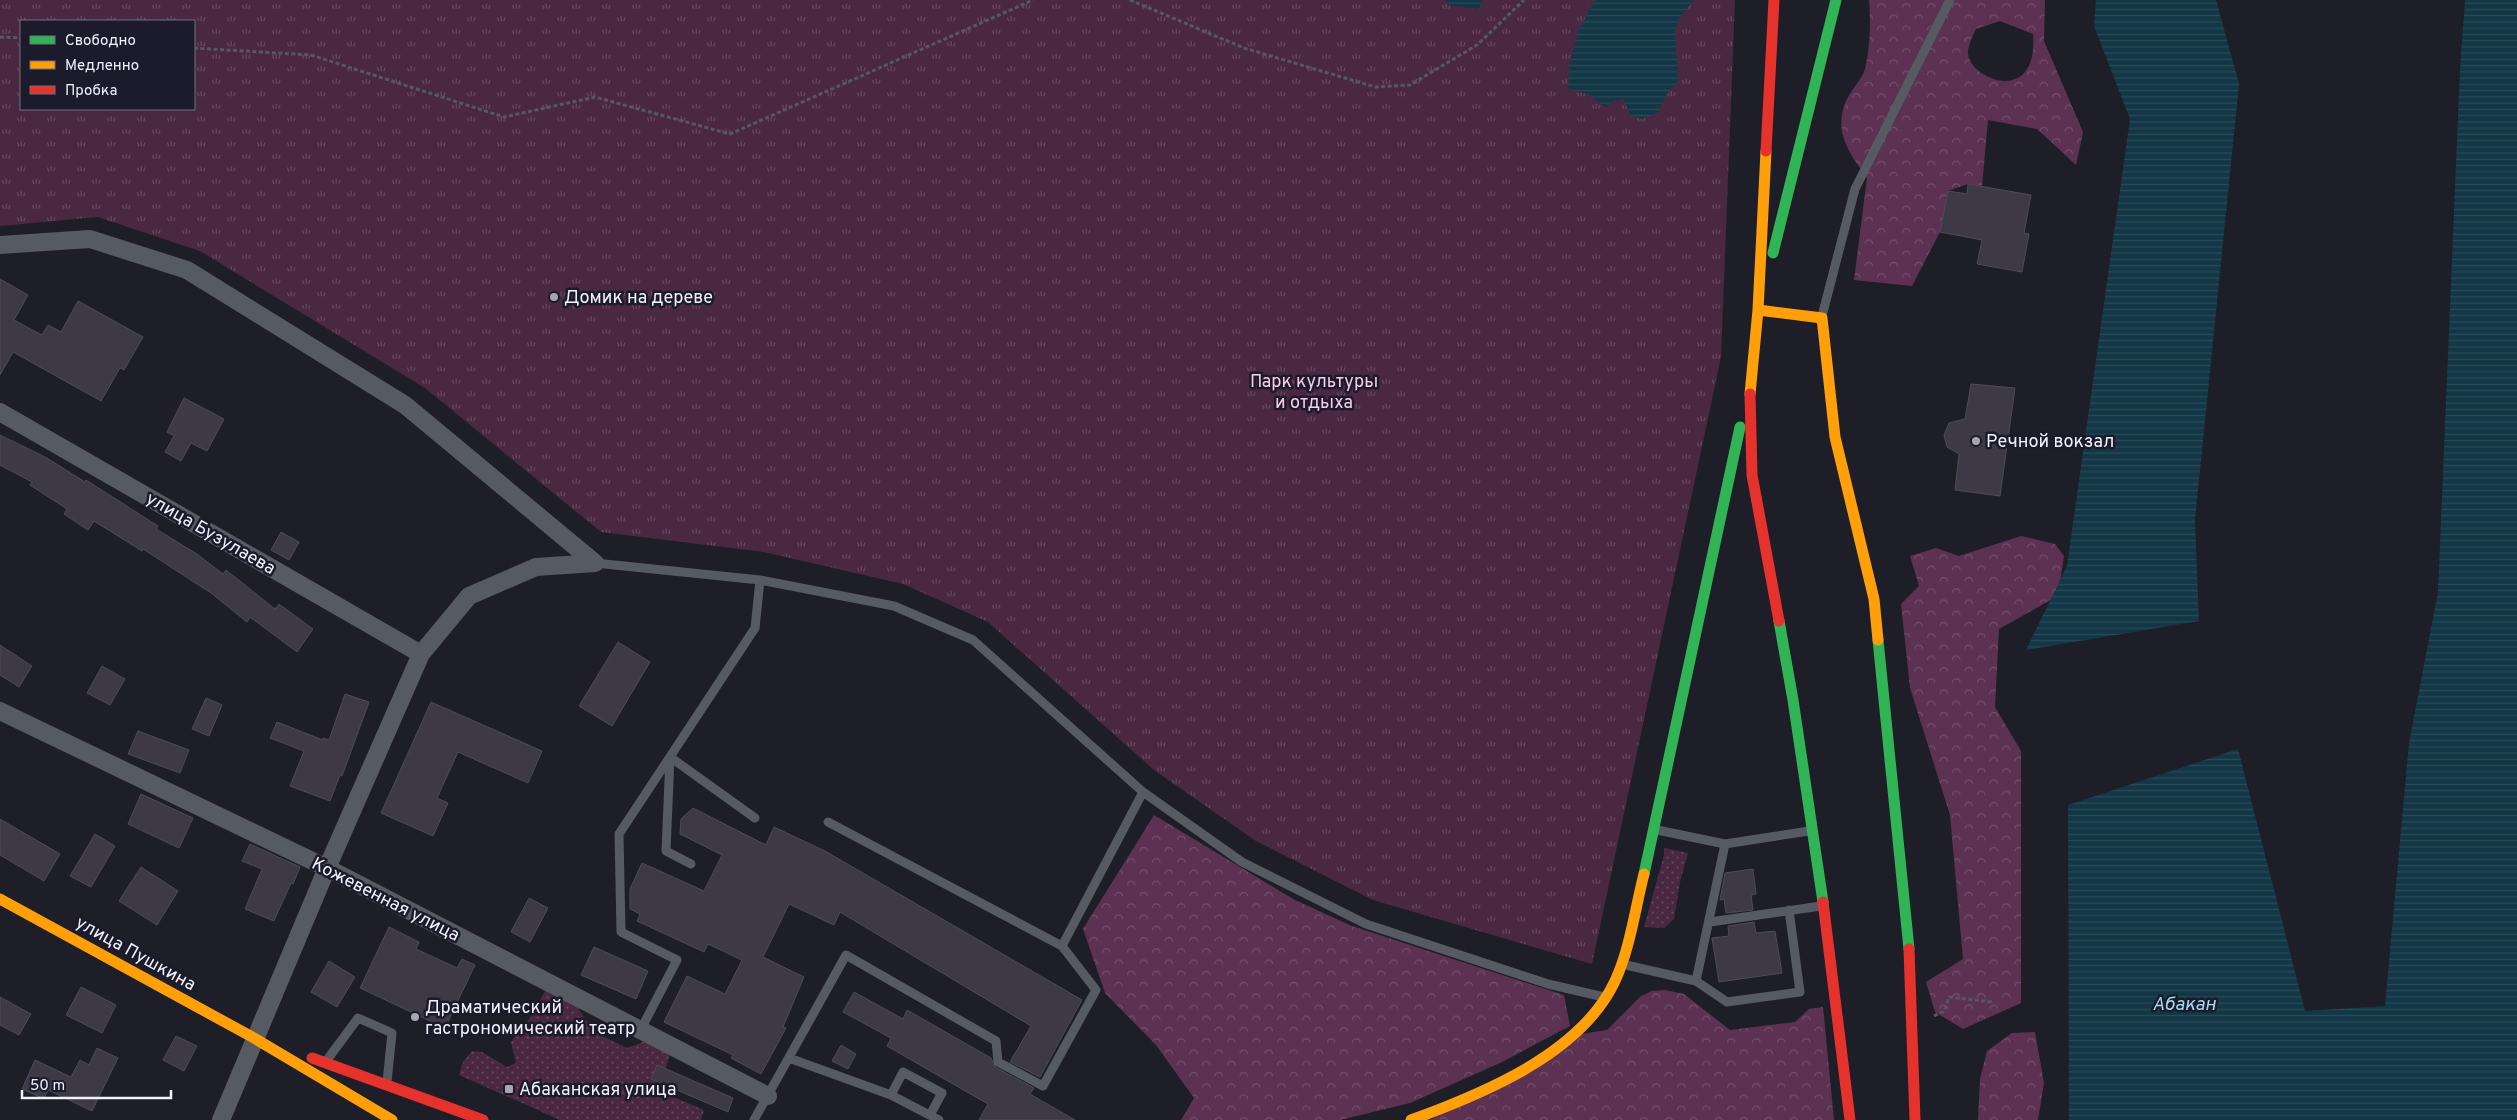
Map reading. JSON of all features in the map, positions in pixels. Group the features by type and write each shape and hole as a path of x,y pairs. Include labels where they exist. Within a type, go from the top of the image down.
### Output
{"main road":[{"path":"1411,1120 1472,1094 1540,1059 1585,1025 1607,998 1622,964 1655,829 1751,371 1758,310 1774,0"},
{"path":"1758,310 1836,0"},
{"path":"1758,310 1822,318 1835,437 1874,599 1909,943 1913,1019 1914,1120"},
{"path":"1751,371 1750,438 1755,493 1793,700 1813,830 1843,1052 1850,1120"},
{"name":"улица Пушкина","path":"0,899 254,1038"},
{"path":"254,1038 483,1120"},
{"path":"254,1038 379,1095"},
{"path":"254,1038 392,1120"}],"street":[{"path":"0,245 90,239 188,270 406,405 596,563"},
{"name":"улица Бузулаева","path":"0,412 421,654"},
{"path":"221,1120 254,1038 421,654 469,596 536,567 596,563"},
{"name":"Кожевенная улица","path":"0,711 327,868 768,1096"}],"lane":[{"path":"1822,318 1856,189 1950,0"},
{"path":"596,563 760,580 894,606 974,640 1143,792 1242,862 1366,924 1548,984 1607,998"},
{"path":"640,1031 677,960 621,932 619,834 755,628 760,580"},
{"path":"670,756 754,818"},
{"path":"670,756 666,851 691,864"},
{"path":"1062,946 1143,792"},
{"path":"754,1120 846,956 996,1041 998,1062 1043,1086 1096,990 1062,946 828,822"},
{"path":"1655,829 1725,844 1813,830"},
{"path":"1696,981 1725,844"},
{"path":"1710,922 1823,906"},
{"path":"1622,964 1696,981 1727,1002 1800,992 1789,910"},
{"path":"325,1063 358,1018 392,1033 387,1085"},
{"path":"789,1058 891,1095 939,1120"},
{"path":"891,1095 903,1072 942,1093 930,1115"}],"path":[{"path":"195,48 311,55 504,117 595,97 730,134 1032,0"},
{"path":"1130,0 1244,48 1375,87 1410,85 1477,45 1524,0"},
{"path":"0,37 20,38"},
{"path":"1949,997 1993,1002"}],"green space":[{"name":"Парк культуры и отдыха","path":"0,0 1446,0 1448,5 1479,9 1482,0 1735,0 1721,357 1592,964 1373,900 1256,841 1154,770 988,622 903,584 764,552 601,532 425,388 200,251 98,217 0,226"},
{"path":"1869,0 2045,0 2044,41 2083,132 2076,165 2037,129 1988,120 1982,186 1968,184 1948,191 1940,232 1912,286 1854,280 1867,178 1849,150 1842,131 1841,121 1847,99 1862,76 1867,61 1870,26","holes":["2000,21 2033,34 2032,57 2025,72 2014,79 2002,81 1989,77 1978,70 1970,61 1968,51 1976,29"]},
{"path":"2021,536 2055,544 2064,556 2058,596 1999,629 1995,707 2021,751 2021,1003 1963,1029 1935,1012 1926,982 1963,959 1950,815 1910,688 1901,604 1919,586 1910,556 1936,548 1959,556"},
{"path":"1154,815 1295,900 1352,926 1564,995 1570,1026 1502,1062 1410,1103 1340,1120 1181,1120 1194,1098 1156,1045 1105,993 1083,929"},
{"path":"1664,848 1688,853 1680,882 1674,919 1664,928 1644,927 1664,855"},
{"path":"547,988 572,999 594,1032 627,1048 648,1040 670,1054 659,1091 704,1110 701,1120 560,1120 459,1075 463,1062 472,1051 482,1052 507,1067 516,1063 511,1042 529,1019"},
{"path":"1665,990 1684,994 1730,1030 1795,1022 1809,1009 1823,1007 1834,1120 1430,1120 1581,1034 1607,1030 1641,996 1652,991"},
{"path":"2035,1032 2044,1083 2038,1120 1978,1120 1980,1079 1987,1051 2012,1033"}],"water":[{"path":"1446,0 1482,0 1479,9 1448,5"},
{"path":"1595,0 1694,0 1678,20 1675,33 1678,80 1665,97 1659,112 1642,119 1631,116 1623,99 1611,102 1607,108 1587,94 1568,89 1569,68 1578,31"},
{"path":"2096,0 2216,0 2239,84 2195,520 2199,621 2026,650 2067,566 2130,119 2094,26"},
{"name":"Абакан","path":"2465,0 2517,0 2517,1120 2069,1120 2068,805 2238,749 2305,1011 2385,1006 2409,743 2438,592 2460,69"}],"building":[{"path":"1968,184 2031,195 2024,233 2029,234 2022,272 1977,264 1982,240 1940,232 1948,191 1967,194"},
{"path":"0,279 28,295 14,320 42,335 48,325 61,332 78,301 143,337 124,370 120,368 101,401 13,352 0,375"},
{"name":"Речной вокзал","path":"1971,384 2015,388 2000,496 1955,490 1959,454 1947,447 1944,435 1949,423 1965,419"},
{"path":"184,398 224,419 207,451 191,443 181,461 165,452 174,436 167,432"},
{"path":"0,435 47,458 85,482 86,480 158,526 156,529 197,554 223,574 226,570 275,609 279,604 313,629 297,652 250,617 247,622 211,593 143,549 142,551 94,521 88,530 64,514 67,509 30,485 32,482 0,465"},
{"path":"281,532 299,542 289,560 271,550"},
{"path":"618,642 650,662 612,726 579,706"},
{"path":"0,645 32,666 19,687 0,675"},
{"path":"102,666 125,679 110,705 87,693"},
{"path":"345,694 369,702 342,776 340,775 330,801 290,786 304,751 270,738 277,722 323,740 323,738 329,740"},
{"path":"206,698 222,705 209,736 192,729"},
{"path":"431,702 542,751 528,783 458,752 437,798 448,803 433,836 381,813"},
{"path":"138,731 189,750 180,773 128,754"},
{"path":"141,794 193,818 179,848 128,824"},
{"path":"693,808 766,845 774,827 825,851 1082,1000 1040,1077 1010,1062 1031,1026 840,912 834,925 789,904 763,957 804,977 783,1027 786,1028 761,1074 731,1058 733,1055 664,1022 687,976 725,994 742,960 708,944 704,952 637,921 640,914 630,909 630,889 642,863 704,891 722,855 680,834 681,819"},
{"path":"0,819 60,854 44,881 0,855"},
{"path":"95,834 115,846 91,887 70,876"},
{"path":"250,844 300,867 274,921 245,909 262,869 242,861"},
{"path":"141,867 178,891 157,925 119,901"},
{"path":"1753,869 1756,894 1751,895 1753,910 1726,913 1724,899 1720,900 1725,873"},
{"path":"529,898 548,908 530,942 511,932"},
{"path":"1754,922 1756,933 1775,931 1782,973 1719,982 1712,938 1729,936 1728,926"},
{"path":"389,927 419,942 416,949 457,968 462,959 475,965 445,1028 360,988"},
{"path":"594,947 648,971 636,999 581,975"},
{"path":"329,961 355,977 337,1007 311,992"},
{"path":"81,987 116,1005 102,1033 66,1015"},
{"path":"854,992 903,1019 907,1010 991,1058 995,1067 1034,1088 1030,1094 1075,1120 979,1120 988,1104 887,1046 891,1038 843,1012"},
{"path":"0,997 31,1014 19,1035 0,1025"},
{"path":"176,1036 197,1046 184,1071 163,1060"},
{"path":"841,1045 856,1054 848,1069 832,1061"},
{"path":"97,1048 118,1058 92,1111 48,1090 44,1099 22,1089 35,1060 71,1077 80,1060 89,1065"},
{"path":"657,1065 733,1098 728,1112 651,1079"}],"traffic: fast":[{"path":"1773,253 1836,0"},
{"path":"1644,874 1740,427"},
{"path":"1779,621 1793,700 1823,902"},
{"path":"1878,640 1909,949"}],"traffic: slow":[{"path":"1750,394 1758,310 1766,151"},
{"path":"1758,310 1822,318 1835,437 1874,599 1878,640"},
{"path":"1411,1120 1498,1084 1527,1068 1579,1030 1599,1007 1615,981 1628,942 1644,874"},
{"path":"0,899 254,1038 392,1120"}],"traffic: jam":[{"path":"1766,151 1774,0"},
{"path":"1750,394 1752,475 1779,621"},
{"path":"1823,902 1850,1120"},
{"path":"1909,949 1915,1120"},
{"path":"312,1058 483,1120"}],"place":[{"name":"Домик на дереве","path":"554,297"},
{"name":"Речной вокзал","path":"1976,441"},
{"name":"Драматический гастрономический театр","path":"415,1017"},
{"name":"Абаканская улица","path":"509,1089"}]}
